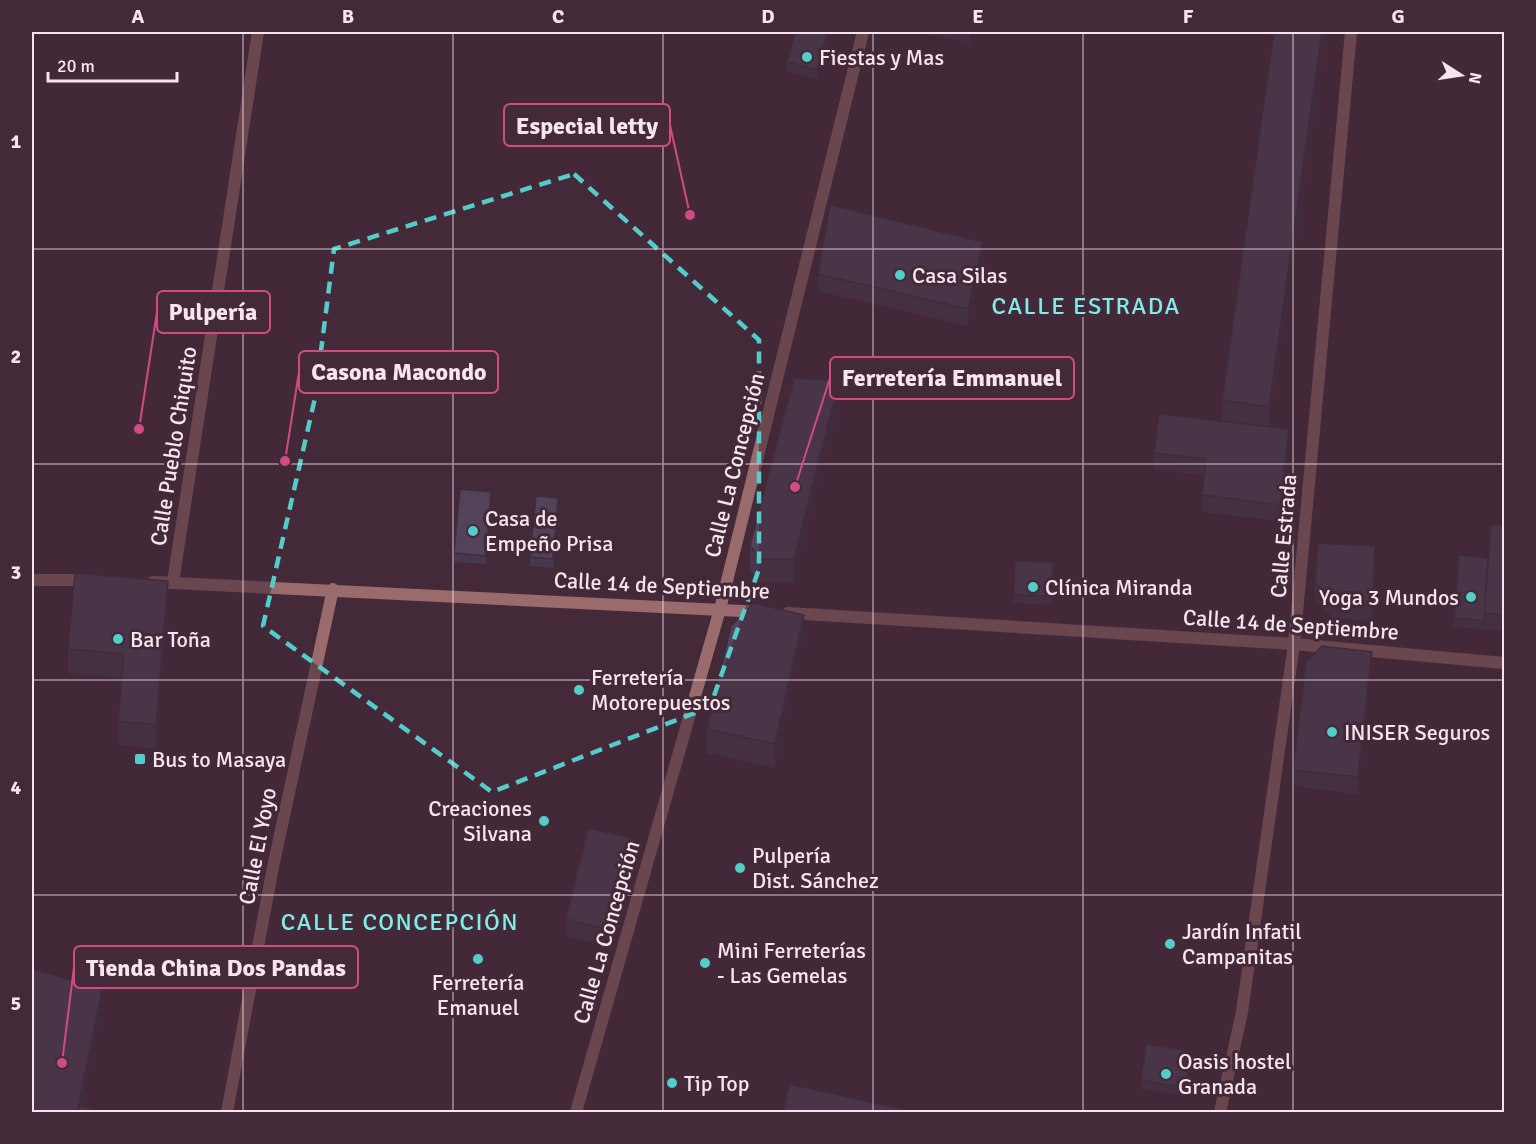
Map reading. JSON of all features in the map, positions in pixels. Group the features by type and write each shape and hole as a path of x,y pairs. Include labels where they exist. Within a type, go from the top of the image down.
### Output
{"street":[{"name":"Calle Pueblo Chiquito","path":"173,582 258,32"},
{"name":"Calle La Concepción","path":"576,1113 720,609 863,32"},
{"name":"Calle Estrada","path":"1220,1113 1242,1012 1294,644 1352,32"},
{"path":"32,579 102,581"},
{"name":"Calle 14 de Septiembre","path":"138,581 720,609 1294,644 1504,663"},
{"name":"Calle El Yoyo","path":"227,1113 273,867 333,589"}],"highlighted area":[{"path":"574,174 759,340 759,569 710,707 492,792 263,626 315,398 334,249"}],"building":[{"name":"Fiestas y Mas","path":"795,32 827,34 817,70 787,62"},
{"path":"1274,32 1322,32 1269,407 1222,400"},
{"name":"Casa Silas","path":"830,205 983,242 968,309 818,274"},
{"path":"794,378 839,381 794,559 760,559 750,545"},
{"path":"1159,414 1289,429 1280,505 1202,495 1206,459 1154,453"},
{"name":"Casa de Empeño Prisa","path":"460,489 491,492 486,556 454,553"},
{"path":"536,496 558,498 553,559 530,557"},
{"path":"1491,524 1504,525 1504,615 1484,613"},
{"path":"1318,543 1375,546 1372,605 1334,602 1315,582"},
{"name":"Yoga 3 Mundos","path":"1459,555 1488,558 1484,621 1454,618"},
{"name":"Clínica Miranda","path":"1015,561 1053,562 1051,596 1014,595"},
{"name":"Bar Toña","path":"75,573 168,581 156,725 118,721 124,654 68,649"},
{"path":"754,603 804,615 775,744 707,729 731,626"},
{"name":"INISER Seguros","path":"1322,646 1372,652 1358,777 1293,770 1306,662"},
{"path":"588,828 632,838 609,930 566,919"},
{"path":"32,969 102,989 77,1113 32,1113"},
{"name":"Oasis hostel Granada","path":"1146,1044 1191,1051 1185,1088 1141,1080"},
{"path":"789,1084 915,1112 915,1113 783,1113"},
{"path":"79,1106 111,1113 78,1113"}],"place":[{"name":"Fiestas y Mas","path":"807,57"},
{"name":"Especial letty","path":"690,215"},
{"name":"Casa Silas","path":"900,275"},
{"name":"Pulpería","path":"139,429"},
{"name":"Casona Macondo","path":"285,461"},
{"name":"Ferretería Emmanuel","path":"795,487"},
{"name":"Casa de Empeño Prisa","path":"473,531"},
{"name":"Clínica Miranda","path":"1033,587"},
{"name":"Yoga 3 Mundos","path":"1471,597"},
{"name":"Bar Toña","path":"118,639"},
{"name":"Ferretería Motorepuestos","path":"579,690"},
{"name":"INISER Seguros","path":"1332,732"},
{"name":"Bus to Masaya","path":"140,759"},
{"name":"Creaciones Silvana","path":"544,821"},
{"name":"Pulpería Dist. Sánchez","path":"740,868"},
{"name":"Jardín Infatil Campanitas","path":"1170,944"},
{"name":"Ferretería Emanuel","path":"478,959"},
{"name":"Mini Ferreterías - Las Gemelas","path":"705,963"},
{"name":"Tienda China Dos Pandas","path":"62,1063"},
{"name":"Oasis hostel Granada","path":"1166,1074"},
{"name":"Tip Top","path":"672,1083"}],"district":[{"name":"CALLE ESTRADA","path":"1086,306"},
{"name":"CALLE CONCEPCIÓN","path":"400,922"}]}
